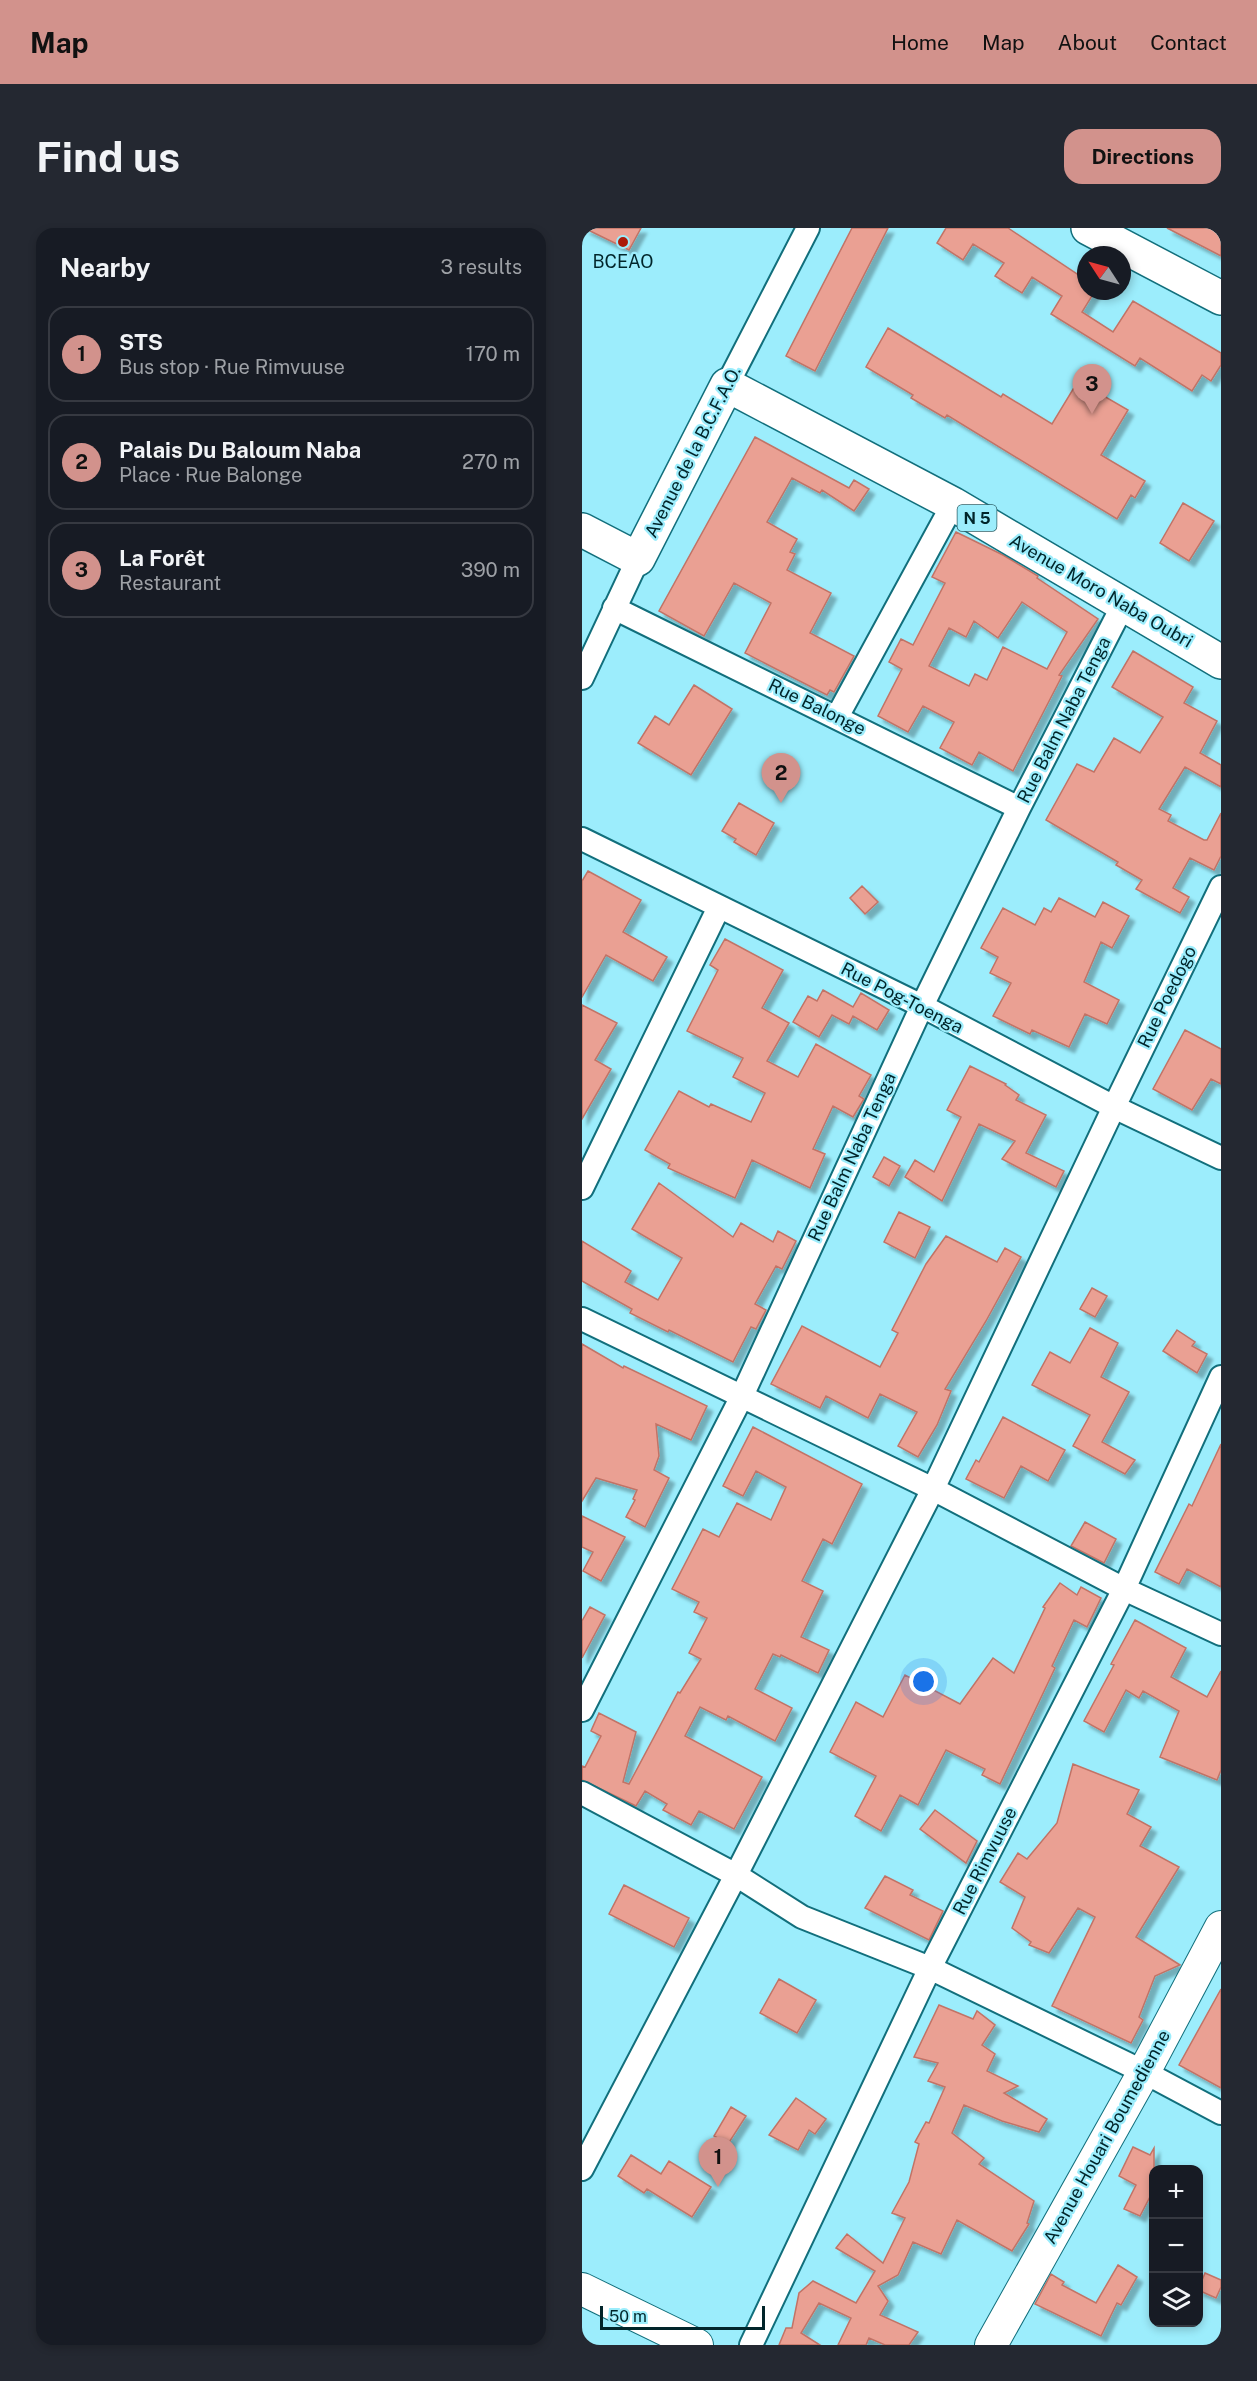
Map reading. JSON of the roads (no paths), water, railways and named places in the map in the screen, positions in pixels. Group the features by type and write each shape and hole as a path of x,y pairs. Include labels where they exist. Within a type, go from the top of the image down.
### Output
{"highway":[{"path":"1088,228 1221,298"},
{"name":"Avenue Moro Naba Oubri","path":"727,384 952,504 1221,662"},
{"name":"Avenue de la B.C.F.A.O.","path":"638,559 727,384"},
{"path":"582,530 638,559"}],"street":[{"name":"Avenue de la B.C.F.A.O.","path":"727,384 808,228"},
{"path":"837,717 952,504"},
{"name":"Avenue de la B.C.F.A.O.","path":"582,678 638,559"},
{"name":"Rue Balm Naba Tenga","path":"582,1710 742,1396 922,1006 1019,808 1123,605"},
{"name":"Rue Balonge","path":"614,608 1019,808"},
{"name":"Rue Pog-Toenga","path":"582,839 922,1006 1114,1107 1221,1158"},
{"name":"Rue Poedogo","path":"582,2169 736,1875 933,1489 1221,887"},
{"path":"582,1188 719,907"},
{"path":"582,1319 933,1489 1124,1589 1221,1634"},
{"name":"Rue Rimvuuse","path":"751,2345 930,1968 1124,1589 1221,1377"},
{"path":"582,1793 736,1875 802,1917 930,1968 1144,2072 1221,2113"},
{"name":"Avenue Houari Boumedienne","path":"991,2345 1144,2072 1221,1927"},
{"path":"582,2289 697,2345"}],"place":[{"name":"BCEAO","path":"623,242"},
{"name":"La Forêt","path":"1092,414"},
{"name":"Palais Du Baloum Naba","path":"781,803"},
{"name":"STS","path":"718,2187"}]}
